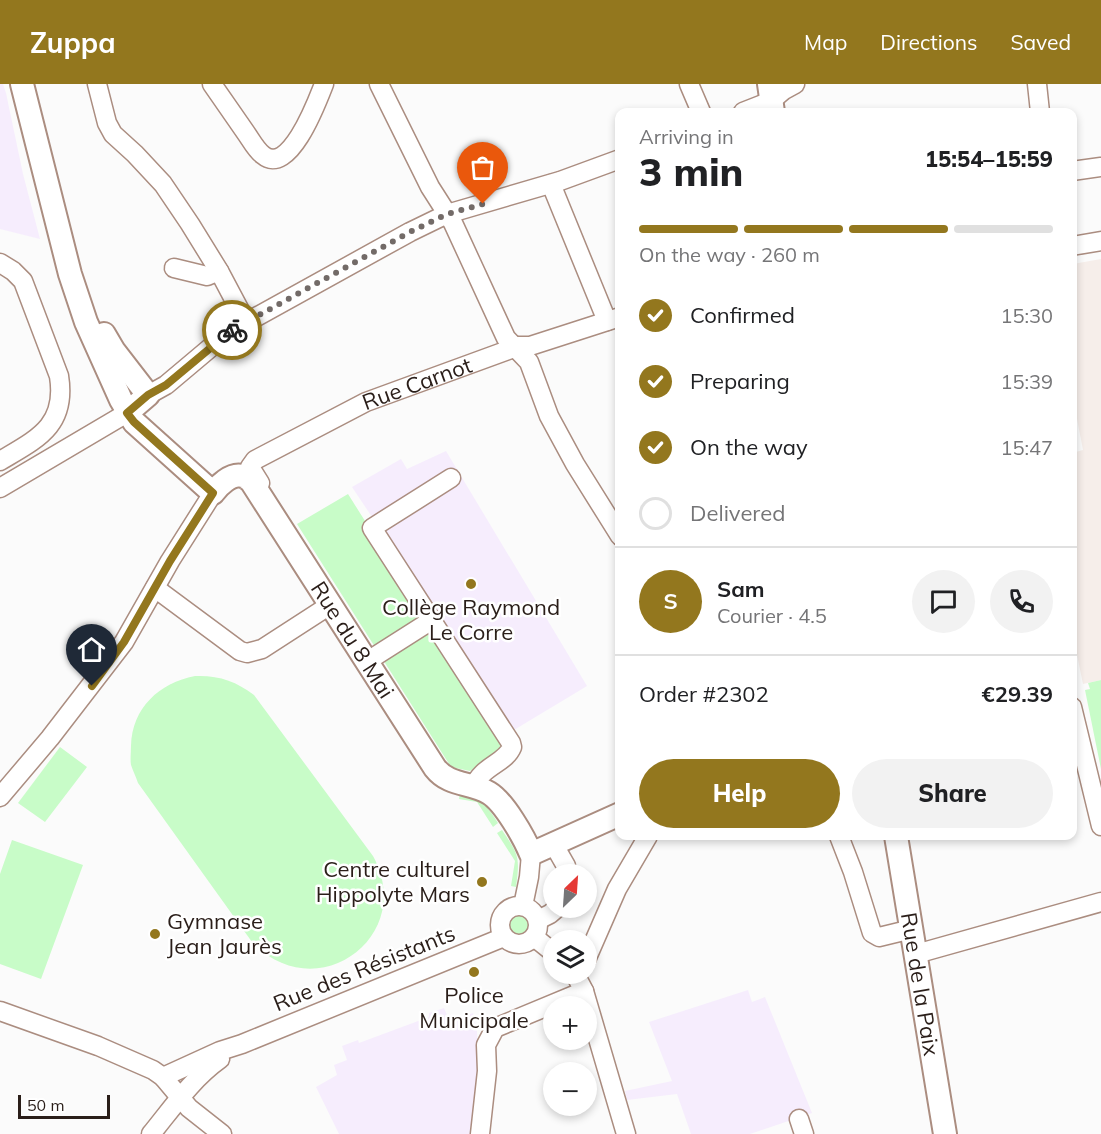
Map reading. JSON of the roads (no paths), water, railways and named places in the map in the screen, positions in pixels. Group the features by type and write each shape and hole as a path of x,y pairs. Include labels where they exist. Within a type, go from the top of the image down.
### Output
{"main road":[{"path":"22,84 61,243 86,321 127,413 134,422 213,493 224,482 235,476 250,483"},
{"path":"77,293 114,351 148,395 127,413"},
{"name":"Rue du 8 Mai","path":"250,483 438,772 449,780 488,792 498,801 531,854"},
{"path":"531,854 615,816"},
{"name":"Rue de la Paix","path":"897,840 945,1134"}],"street":[{"path":"97,84 107,123 113,134 163,184 219,272 246,322"},
{"path":"212,84 257,149 270,159 276,160 287,154 293,146 324,84"},
{"path":"379,84 430,187 447,214 506,338 529,362 549,416 575,464 615,528"},
{"path":"689,84 698,108"},
{"path":"752,108 795,84"},
{"path":"1037,84 1039,108"},
{"path":"148,395 166,385 215,343 246,322 410,232 447,214 551,184 615,161"},
{"path":"1077,170 1101,167"},
{"path":"551,184 613,319"},
{"path":"1077,245 1101,241"},
{"path":"0,263 23,281 59,376 61,388 59,409 45,432 0,461"},
{"path":"174,268 207,276 219,272"},
{"name":"Rue Carnot","path":"250,483 260,483 250,467 255,460 366,402 514,346 530,346 613,319"},
{"path":"0,489 127,413"},
{"path":"451,478 372,528 511,743 509,753 481,773 473,788"},
{"path":"0,797 99,677 124,642 213,493"},
{"path":"155,588 240,651 247,653 262,649 330,605"},
{"path":"366,662 432,620"},
{"path":"1077,728 1101,826"},
{"path":"597,935 617,889 646,840"},
{"path":"841,840 872,933 879,936 912,929"},
{"path":"554,845 565,864"},
{"path":"523,906 530,877 531,854"},
{"path":"916,954 1101,902"},
{"path":"543,938 536,928 532,911 523,906 509,908 501,918 501,931 504,937 508,941 519,944 525,943 536,928 546,918"},
{"name":"Rue des Résistants","path":"163,1077 220,1051 504,937"},
{"path":"480,1134 487,1071 486,1045 495,1028 564,984"},
{"path":"583,984 626,1134"},
{"path":"0,1011 114,1052 163,1077 189,1108 222,1134"},
{"name":"Rue des Résistants","path":"151,1134 203,1071 242,1044"}],"place":[{"name":"Collège Raymond Le Corre","path":"471,584"},
{"name":"Centre culturel Hippolyte Mars","path":"482,882"},
{"name":"Gymnase Jean Jaurès","path":"155,934"},
{"name":"Police Municipale","path":"474,972"}]}
